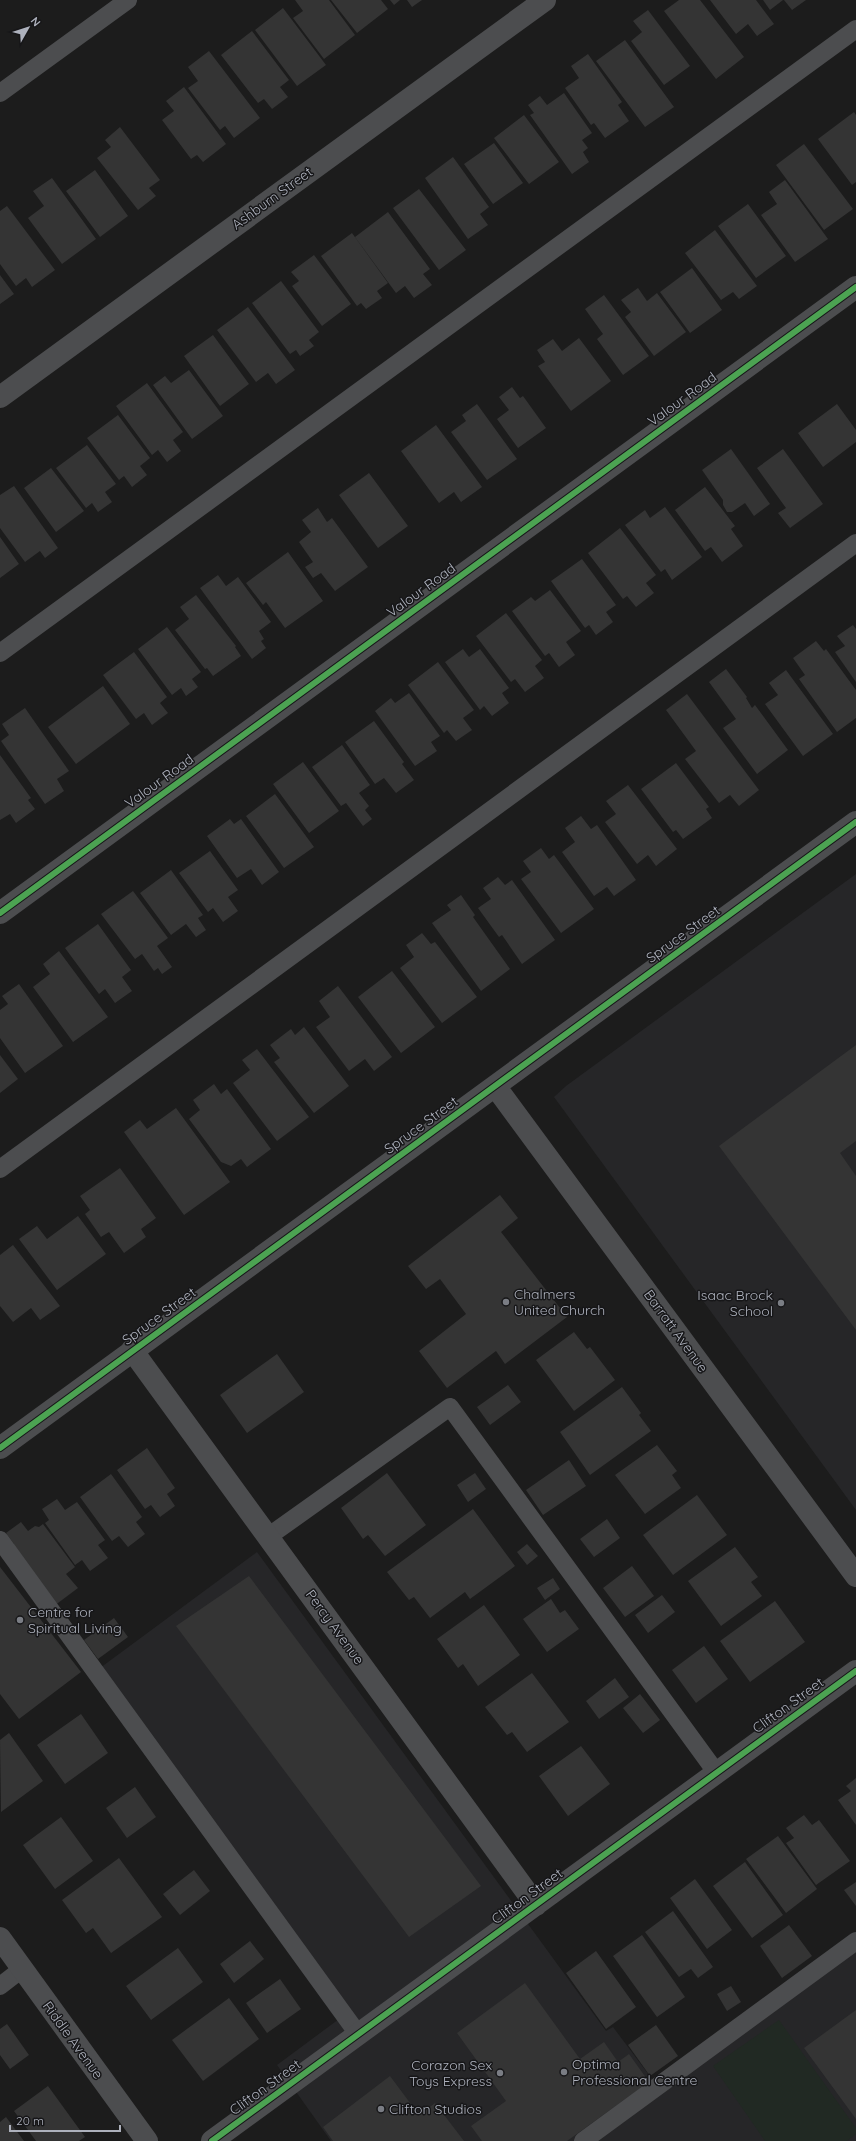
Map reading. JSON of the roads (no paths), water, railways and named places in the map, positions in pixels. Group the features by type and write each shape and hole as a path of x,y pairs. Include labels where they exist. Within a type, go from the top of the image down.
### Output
{"street":[{"name":"Ashburn Street","path":"0,397 545,0"},
{"name":"Valour Road","path":"0,913 856,287"},
{"name":"Spruce Street","path":"0,1448 856,822"},
{"name":"Barratt Avenue","path":"495,1086 856,1576"},
{"name":"Percy Avenue","path":"132,1350 269,1536 536,1905"},
{"name":"Clifton Street","path":"212,2141 856,1671"},
{"name":"Riddle Avenue","path":"0,1938 147,2141"}],"lane":[{"path":"0,93 128,0"},
{"path":"0,653 856,29"},
{"path":"0,1169 856,543"},
{"path":"269,1536 450,1407 716,1772"},
{"path":"0,1540 358,2034"},
{"path":"583,2141 856,1941"},
{"path":"0,1986 22,1969"}],"place":[{"name":"Chalmers United Church","path":"506,1302"},
{"name":"Isaac Brock School","path":"781,1303"},
{"name":"Centre for Spiritual Living","path":"20,1620"},
{"name":"Optima Professional Centre","path":"564,2072"},
{"name":"Corazon Sex Toys Express","path":"500,2073"},
{"name":"Clifton Studios","path":"381,2109"}]}
